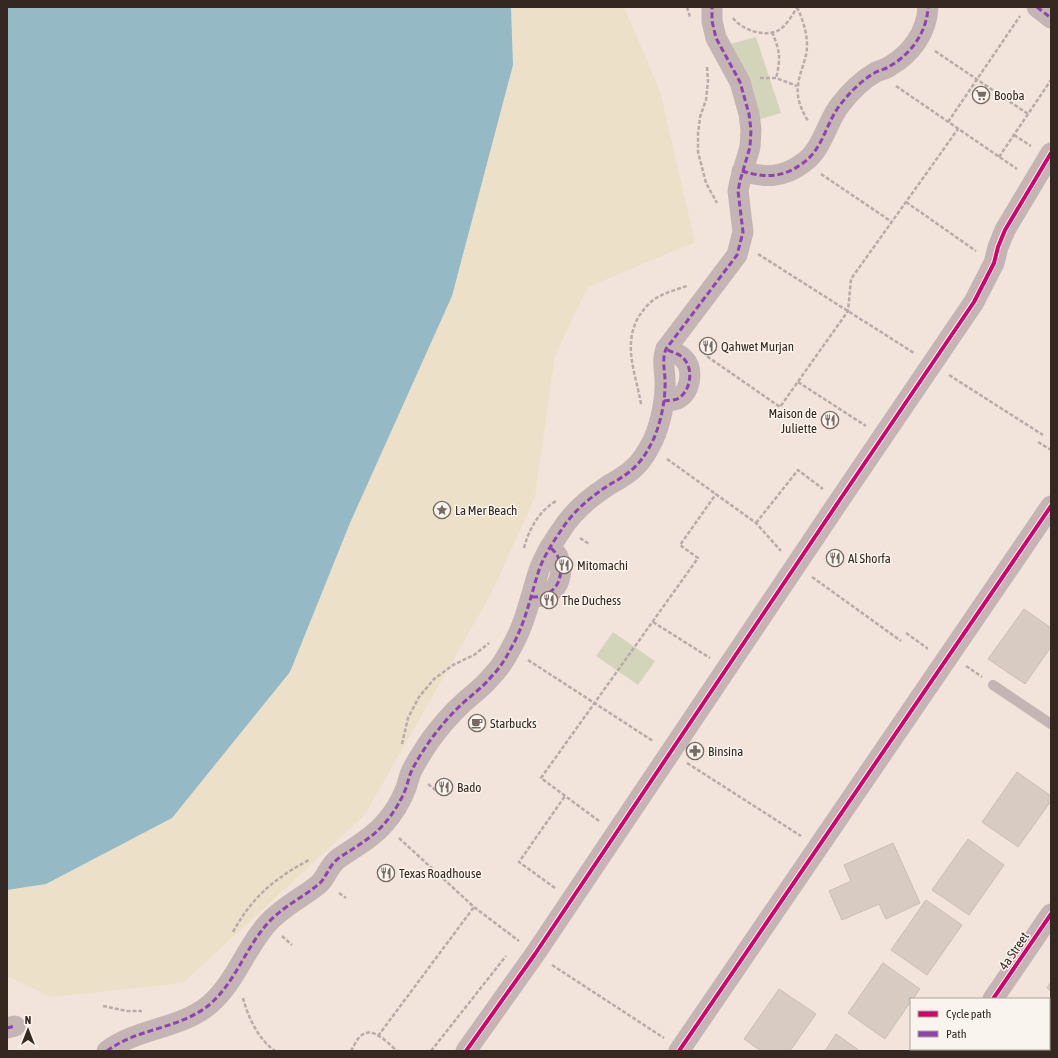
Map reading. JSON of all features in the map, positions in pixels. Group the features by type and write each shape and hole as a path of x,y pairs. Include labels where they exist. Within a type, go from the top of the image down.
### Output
{"street":[{"path":"107,1051 123,1041 180,1022 208,1006 231,981 251,945 268,924 282,910 322,882 328,869 336,860 360,845 384,824 400,801 411,772 430,740 445,721 491,678 502,664 523,626 540,568 550,547 563,527 590,498 624,476 636,466 650,447 658,425 664,401 665,380 663,362 666,349 730,267 737,255 743,232 743,222 738,191 742,171 750,147 751,130 749,114 740,82 716,38 712,21 712,7"},
{"path":"742,171 758,176 774,176 790,171 804,163 815,151 823,137 829,121 839,107 858,86 876,72 889,67 900,60 918,40 928,14 928,7"},
{"path":"1029,10 1051,18"},
{"path":"466,1051 535,954 882,436 974,302 994,263 998,247 1005,230 1051,152"},
{"path":"664,401 678,399 687,390 690,382 689,368 684,358 666,349"},
{"path":"679,1051 1051,506"},
{"name":"4a Street","path":"994,998 1051,914"}],"lane":[{"path":"993,685 1051,724"}],"path":[{"path":"686,7 692,20"},
{"path":"732,15 736,21 746,28 759,32 772,32 778,30 784,25 797,8"},
{"path":"797,8 804,27 807,47 805,61 797,86 799,101 809,122 823,137"},
{"path":"948,122 976,80 1029,10"},
{"path":"772,32 778,47 780,63 776,78"},
{"path":"918,40 1028,114"},
{"path":"707,63 708,81 706,100 700,117 698,152 706,183 720,210"},
{"path":"876,72 1034,181"},
{"path":"740,82 758,78 776,78 797,86"},
{"path":"999,157 1051,80"},
{"path":"690,382 708,356 780,407 848,311 851,279 958,129"},
{"path":"804,163 892,222"},
{"path":"906,202 994,263"},
{"path":"741,243 1043,435"},
{"path":"642,410 632,361 630,343 634,325 644,309 658,297 693,284"},
{"path":"798,382 882,436"},
{"path":"1038,442 1051,450"},
{"path":"650,447 756,523 795,566 901,641"},
{"path":"756,523 798,470 839,501"},
{"path":"615,833 541,778 698,558 680,545 716,494"},
{"path":"524,555 524,547 533,525 548,506 561,497"},
{"path":"653,622 710,658"},
{"path":"402,748 402,740 408,718 419,697 434,679 453,665 474,655 494,639"},
{"path":"965,666 993,685"},
{"path":"565,796 519,862 571,899"},
{"path":"230,939 240,919 260,893 274,881 311,859"},
{"path":"378,1036 474,907"},
{"path":"431,1051 508,953"},
{"path":"240,966 241,988 246,1010 256,1030 275,1051"},
{"path":"103,1006 127,1011 145,1011"},
{"path":"351,1051 361,1035 367,1032 378,1036 397,1051"}],"green space":[{"path":"756,37 781,113 754,121 726,45"},
{"path":"613,632 655,661 638,685 596,656"}],"sand":[{"name":"La Mer Beach","path":"511,7 624,7 660,91 695,242 588,287 555,355 535,497 492,592 364,816 183,983 51,997 7,976 7,890 46,884 290,672 350,523 513,65"}],"water":[{"path":"7,7 511,7 513,65 452,296 350,523 290,672 172,818 46,884 7,890"}],"building":[{"path":"1024,609 1051,628 1051,647 1025,684 988,659"},
{"path":"1017,772 1051,796 1051,801 1018,847 982,822"},
{"path":"968,839 1004,865 969,915 932,890"},
{"path":"893,843 920,903 886,919 879,904 842,920 829,891 851,881 844,865"},
{"path":"926,900 962,925 927,975 891,950"},
{"path":"883,963 920,989 914,998 910,998 910,1002 885,1039 848,1013"},
{"path":"1051,982 1051,991 1047,988"},
{"path":"779,989 816,1014 790,1051 761,1051 744,1039"},
{"path":"1051,1019 1051,1051 1020,1050 1050,1050"},
{"path":"836,1034 860,1051 825,1051"}],"marked path":[{"path":"107,1051 132,1037 185,1019 198,1013 209,1005 226,987 252,944 267,924 279,913 319,884 335,861 368,838 384,824 391,816 399,802 406,788 412,770 429,742 454,712 488,681 506,657 520,631 541,565 546,554 566,523 576,511 600,491 631,471 648,450 659,425 663,409 665,394 664,358 666,349 737,255 743,232 738,191 750,147 751,130 749,114 740,82 716,38 712,21 712,7"},
{"path":"742,171 766,176 781,174 796,168 810,157 820,143 835,112 852,91 871,75 898,61 911,49 925,25 928,7"},
{"path":"1037,7 1051,18"},
{"path":"664,401 679,398 686,390 690,379 689,367 683,358 680,355 666,349"},
{"path":"532,597 549,593 554,589 559,579 561,568 560,562 557,555 550,547"},
{"path":"7,1028 15,1026"}],"cycle path":[{"path":"466,1051 535,954 974,302 994,263 998,247 1005,230 1051,153"},
{"path":"679,1051 1051,506"},
{"path":"994,998 1051,914"}],"place":[{"name":"Booba","path":"981,95"},
{"name":"Qahwet Murjan","path":"708,346"},
{"name":"Maison de Juliette","path":"830,420"},
{"name":"La Mer Beach","path":"442,510"},
{"name":"Al Shorfa","path":"835,558"},
{"name":"Mitomachi","path":"564,565"},
{"name":"The Duchess","path":"549,600"},
{"name":"Starbucks","path":"477,723"},
{"name":"Binsina","path":"695,751"},
{"name":"Bado","path":"444,787"},
{"name":"Texas Roadhouse","path":"386,873"}]}
